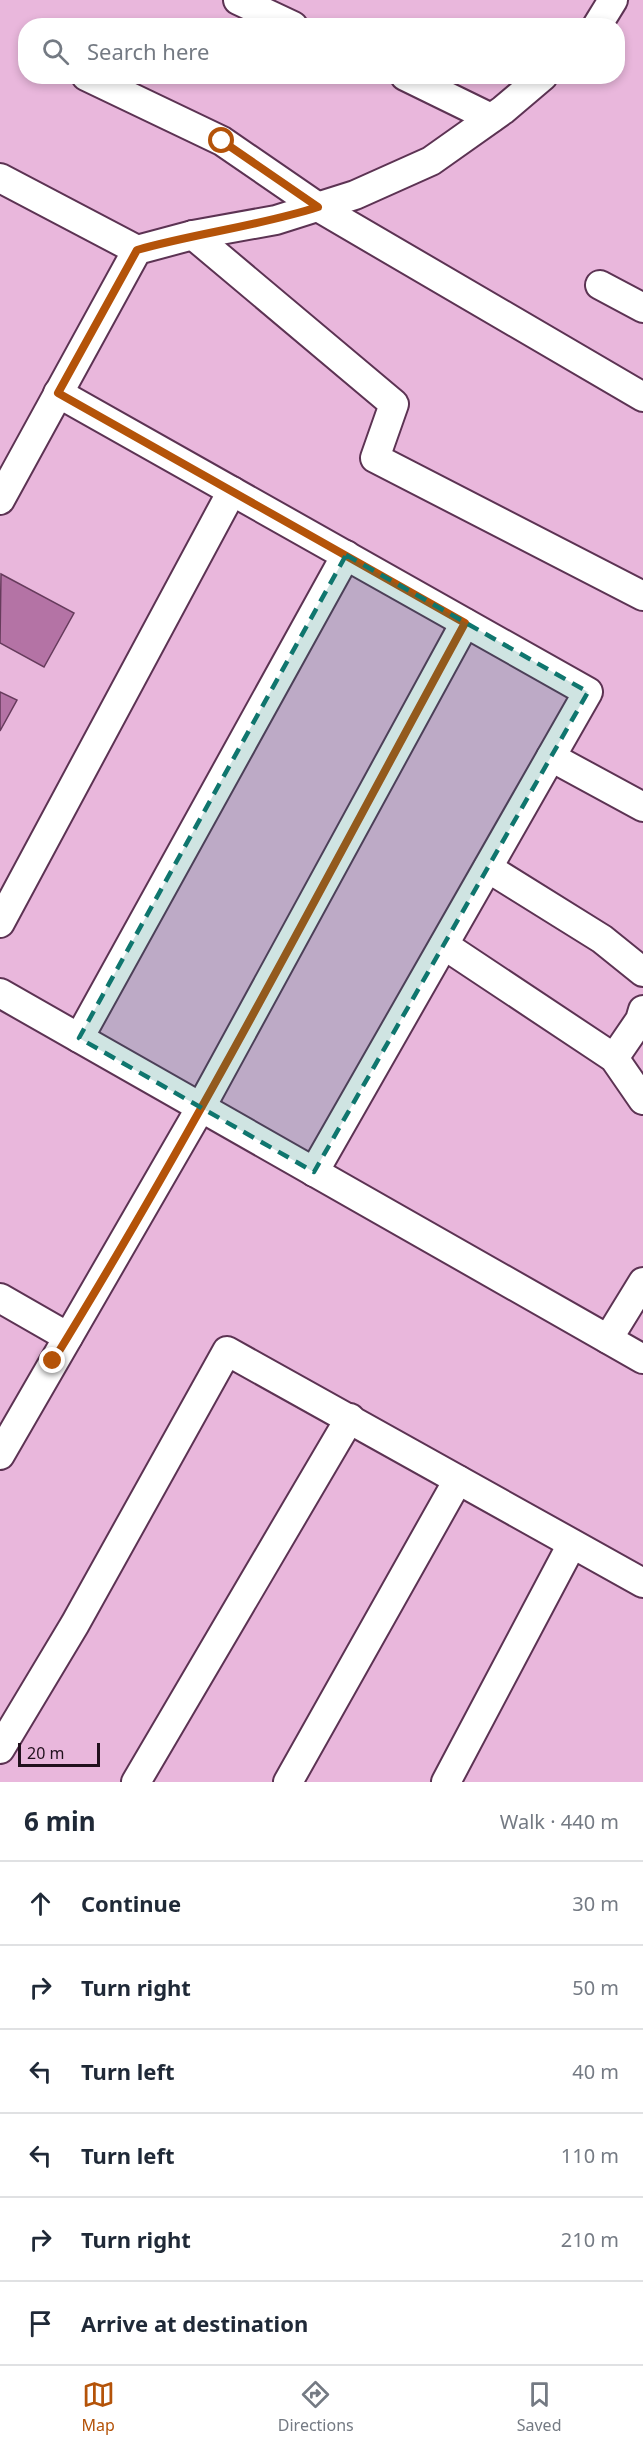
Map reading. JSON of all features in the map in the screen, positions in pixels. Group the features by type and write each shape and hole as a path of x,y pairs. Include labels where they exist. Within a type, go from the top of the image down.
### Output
{"street":[{"path":"238,0 276,18"},
{"path":"602,18 614,0"},
{"path":"103,84 222,141 318,207 643,397"},
{"path":"421,84 491,118"},
{"path":"0,178 137,250 193,235 276,220 355,195 431,160 491,118 533,84"},
{"path":"193,235 394,404 375,458 643,596"},
{"path":"0,500 137,250"},
{"path":"600,285 643,308"},
{"path":"58,393 588,692 314,1172"},
{"path":"0,923 232,491"},
{"path":"79,1038 346,555"},
{"path":"0,1454 201,1107 465,623"},
{"path":"551,757 643,807"},
{"path":"488,868 602,939 643,972"},
{"path":"444,945 614,1058 643,1100"},
{"path":"0,993 643,1359"},
{"path":"614,1058 640,1020 643,1010"},
{"path":"608,1339 643,1282"},
{"path":"0,1298 68,1337"},
{"path":"0,1749 75,1624 227,1351 643,1583"},
{"path":"136,1782 350,1418"},
{"path":"288,1782 458,1479"},
{"path":"446,1782 572,1544"}],"highlighted area":[{"path":"346,555 588,692 314,1172 79,1038"}],"building":[{"path":"1,574 74,613 44,667 0,643"},
{"path":"0,692 17,700 0,731"}],"route":[{"path":"53,1361 106,1274 201,1107 465,623 58,393 137,250 193,235 276,220 318,207 222,141"}]}
